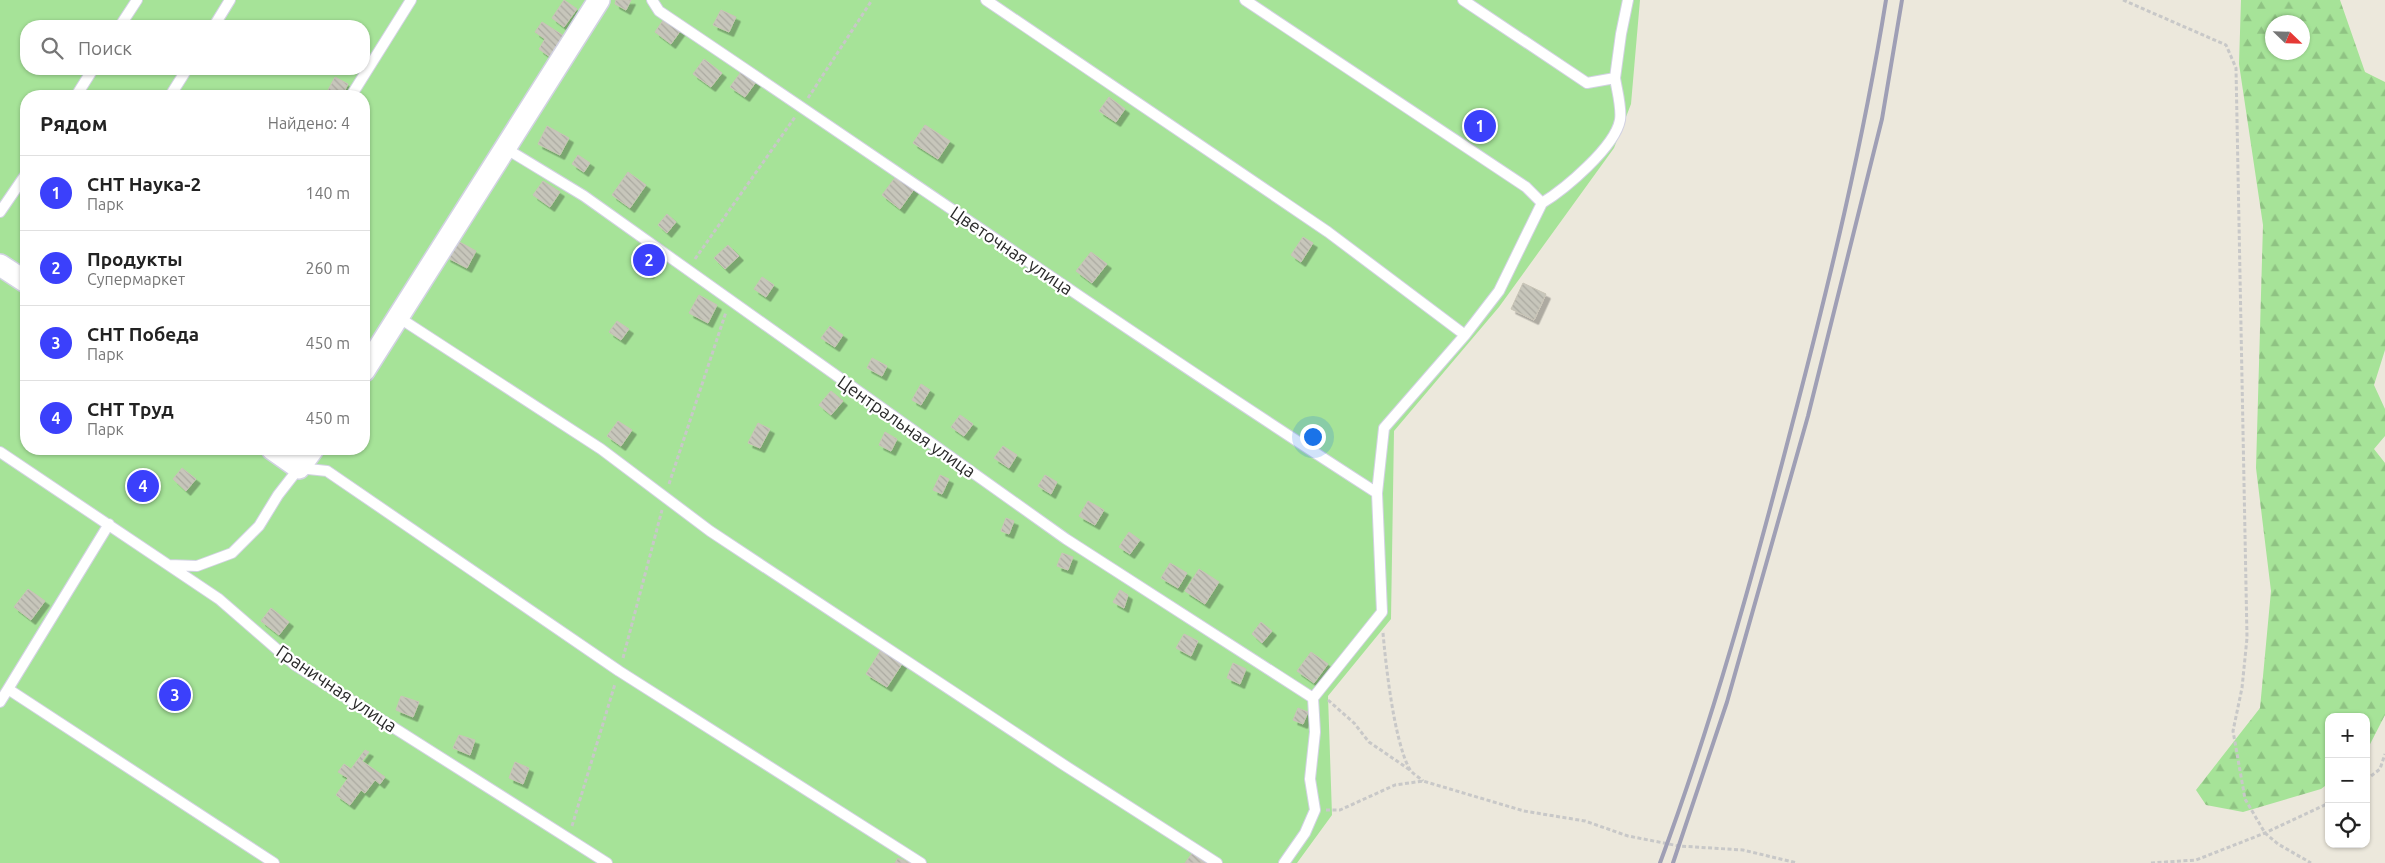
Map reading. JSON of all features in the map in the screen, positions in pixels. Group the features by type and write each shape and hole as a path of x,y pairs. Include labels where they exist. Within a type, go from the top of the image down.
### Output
{"street":[{"path":"370,361 599,0"},
{"path":"0,265 20,278"},
{"path":"281,455 300,468 309,455"}],"lane":[{"path":"124,20 137,0"},
{"path":"218,20 230,0"},
{"path":"370,66 411,0"},
{"name":"Цветочная улица","path":"652,0 659,11 1200,379 1377,493"},
{"path":"986,0 1328,232 1465,335"},
{"path":"1245,0 1526,187 1542,203"},
{"path":"1463,0 1586,83 1615,78"},
{"path":"1284,863 1305,833 1315,810 1310,779 1315,732 1313,698 1382,612 1377,493 1384,428 1465,335 1499,291 1542,203 1562,191 1610,143 1620,120 1615,78 1620,34 1628,0"},
{"path":"80,90 89,75"},
{"path":"174,90 183,75"},
{"path":"355,90 364,75"},
{"name":"Центральная улица","path":"505,148 584,196 1066,539 1313,698"},
{"path":"0,212 20,183"},
{"path":"398,317 601,449 710,531 1055,759 1217,863"},
{"name":"Граничная улица","path":"0,452 219,599 295,665 607,863"},
{"path":"169,565 197,566 232,553 259,526 278,495 300,468 327,471 619,671 921,863"},
{"path":"0,702 109,524"},
{"path":"8,689 274,863"}],"path":[{"path":"687,270 802,107 872,0"},
{"path":"2123,0 2226,46 2236,68 2247,638 2242,688 2233,731 2245,799 2265,833 2278,844 2311,863"},
{"path":"1382,612 1385,657 1399,736 1410,770"},
{"path":"568,838 619,671"},
{"path":"1313,698 1325,697 1332,702 1354,723 1369,742 1423,781 1524,811 1585,821 1628,836 1680,846 1743,850 1797,863"},
{"path":"2370,777 2380,769 2385,754"},
{"path":"1315,810 1340,810 1395,785 1423,781"},
{"path":"2151,863 2196,860 2265,833 2325,805"}],"green space":[{"path":"0,0 1640,0 1631,104 1614,148 1499,307 1394,431 1391,619 1328,696 1332,815 1297,863 0,863"},
{"path":"2241,0 2340,0 2365,72 2385,82 2385,350 2374,385 2385,409 2385,436 2374,449 2385,463 2385,715 2370,744 2370,713 2325,713 2325,786 2321,789 2243,812 2206,805 2196,790 2260,708 2271,591 2256,468 2263,225 2239,64"}],"building":[{"path":"564,0 577,9 564,27 552,18"},
{"path":"616,0 631,0 626,10 615,4"},
{"path":"721,10 736,17 729,32 713,25"},
{"path":"664,19 681,30 671,44 655,32"},
{"path":"542,22 564,36 550,57 539,49 545,39 535,32"},
{"path":"704,59 722,73 711,87 693,74"},
{"path":"741,72 756,82 745,97 730,87"},
{"path":"335,77 348,84 345,90 328,90"},
{"path":"1109,97 1125,109 1116,122 1099,111"},
{"path":"925,125 950,141 938,159 913,143"},
{"path":"547,126 569,138 560,155 538,144"},
{"path":"578,155 590,163 584,172 572,164"},
{"path":"628,172 646,185 630,208 612,195"},
{"path":"897,175 915,188 900,209 882,195"},
{"path":"543,181 560,192 550,207 533,195"},
{"path":"667,214 676,222 667,233 658,225"},
{"path":"1303,237 1313,243 1301,262 1291,255"},
{"path":"456,240 476,251 467,268 446,257"},
{"path":"728,245 739,256 725,269 714,258"},
{"path":"1091,252 1107,264 1092,283 1076,271"},
{"path":"643,257 656,264 649,274 637,268"},
{"path":"762,277 774,285 766,297 754,289"},
{"path":"1523,283 1546,294 1534,320 1511,309"},
{"path":"699,295 717,305 708,323 689,313"},
{"path":"617,321 629,329 621,340 609,332"},
{"path":"830,326 843,335 835,347 821,338"},
{"path":"872,358 887,366 882,376 867,368"},
{"path":"921,384 930,390 921,405 912,400"},
{"path":"831,391 843,401 831,415 819,405"},
{"path":"960,415 973,424 964,436 951,427"},
{"path":"618,421 632,430 621,446 607,436"},
{"path":"758,423 770,429 760,448 748,443"},
{"path":"885,432 897,439 891,451 879,445"},
{"path":"1003,446 1017,455 1009,468 994,458"},
{"path":"182,468 196,479 186,491 173,479"},
{"path":"940,475 949,479 942,494 933,490"},
{"path":"1045,475 1057,482 1051,494 1038,486"},
{"path":"1088,501 1104,510 1095,525 1079,516"},
{"path":"1006,518 1014,521 1009,534 1001,531"},
{"path":"1129,532 1140,540 1130,554 1119,547"},
{"path":"1062,553 1073,557 1068,570 1057,566"},
{"path":"1170,563 1187,573 1178,588 1161,578"},
{"path":"1199,569 1219,582 1205,604 1185,591"},
{"path":"28,589 45,601 31,620 14,607"},
{"path":"1120,590 1128,595 1124,608 1113,602"},
{"path":"271,608 289,622 279,635 261,621"},
{"path":"1261,622 1272,631 1262,643 1252,634"},
{"path":"1184,634 1198,641 1191,656 1176,648"},
{"path":"882,648 904,661 887,687 866,674"},
{"path":"1311,652 1328,664 1314,683 1297,671"},
{"path":"1233,663 1246,669 1240,684 1227,678"},
{"path":"401,696 419,702 413,717 396,710"},
{"path":"1298,708 1308,712 1303,724 1293,720"},
{"path":"459,735 475,740 470,755 453,748"},
{"path":"365,750 369,752 362,761 385,777 380,784 375,780 365,793 361,790 350,805 336,795 348,778 338,772 344,764 351,769"},
{"path":"515,762 529,768 523,784 509,778"},
{"path":"1193,852 1207,863 1185,863"},
{"path":"898,858 910,863 895,863"}],"railway":[{"path":"1660,863 1715,700 1778,480 1819,319 1856,160 1886,0"},
{"path":"1673,863 1727,702 1808,416 1882,119 1902,0"}],"place":[{"name":"СНТ Наука-2","path":"1480,126"},
{"name":"Продукты","path":"649,260"},
{"name":"СНТ Труд","path":"143,486"},
{"name":"СНТ Победа","path":"175,695"}]}
